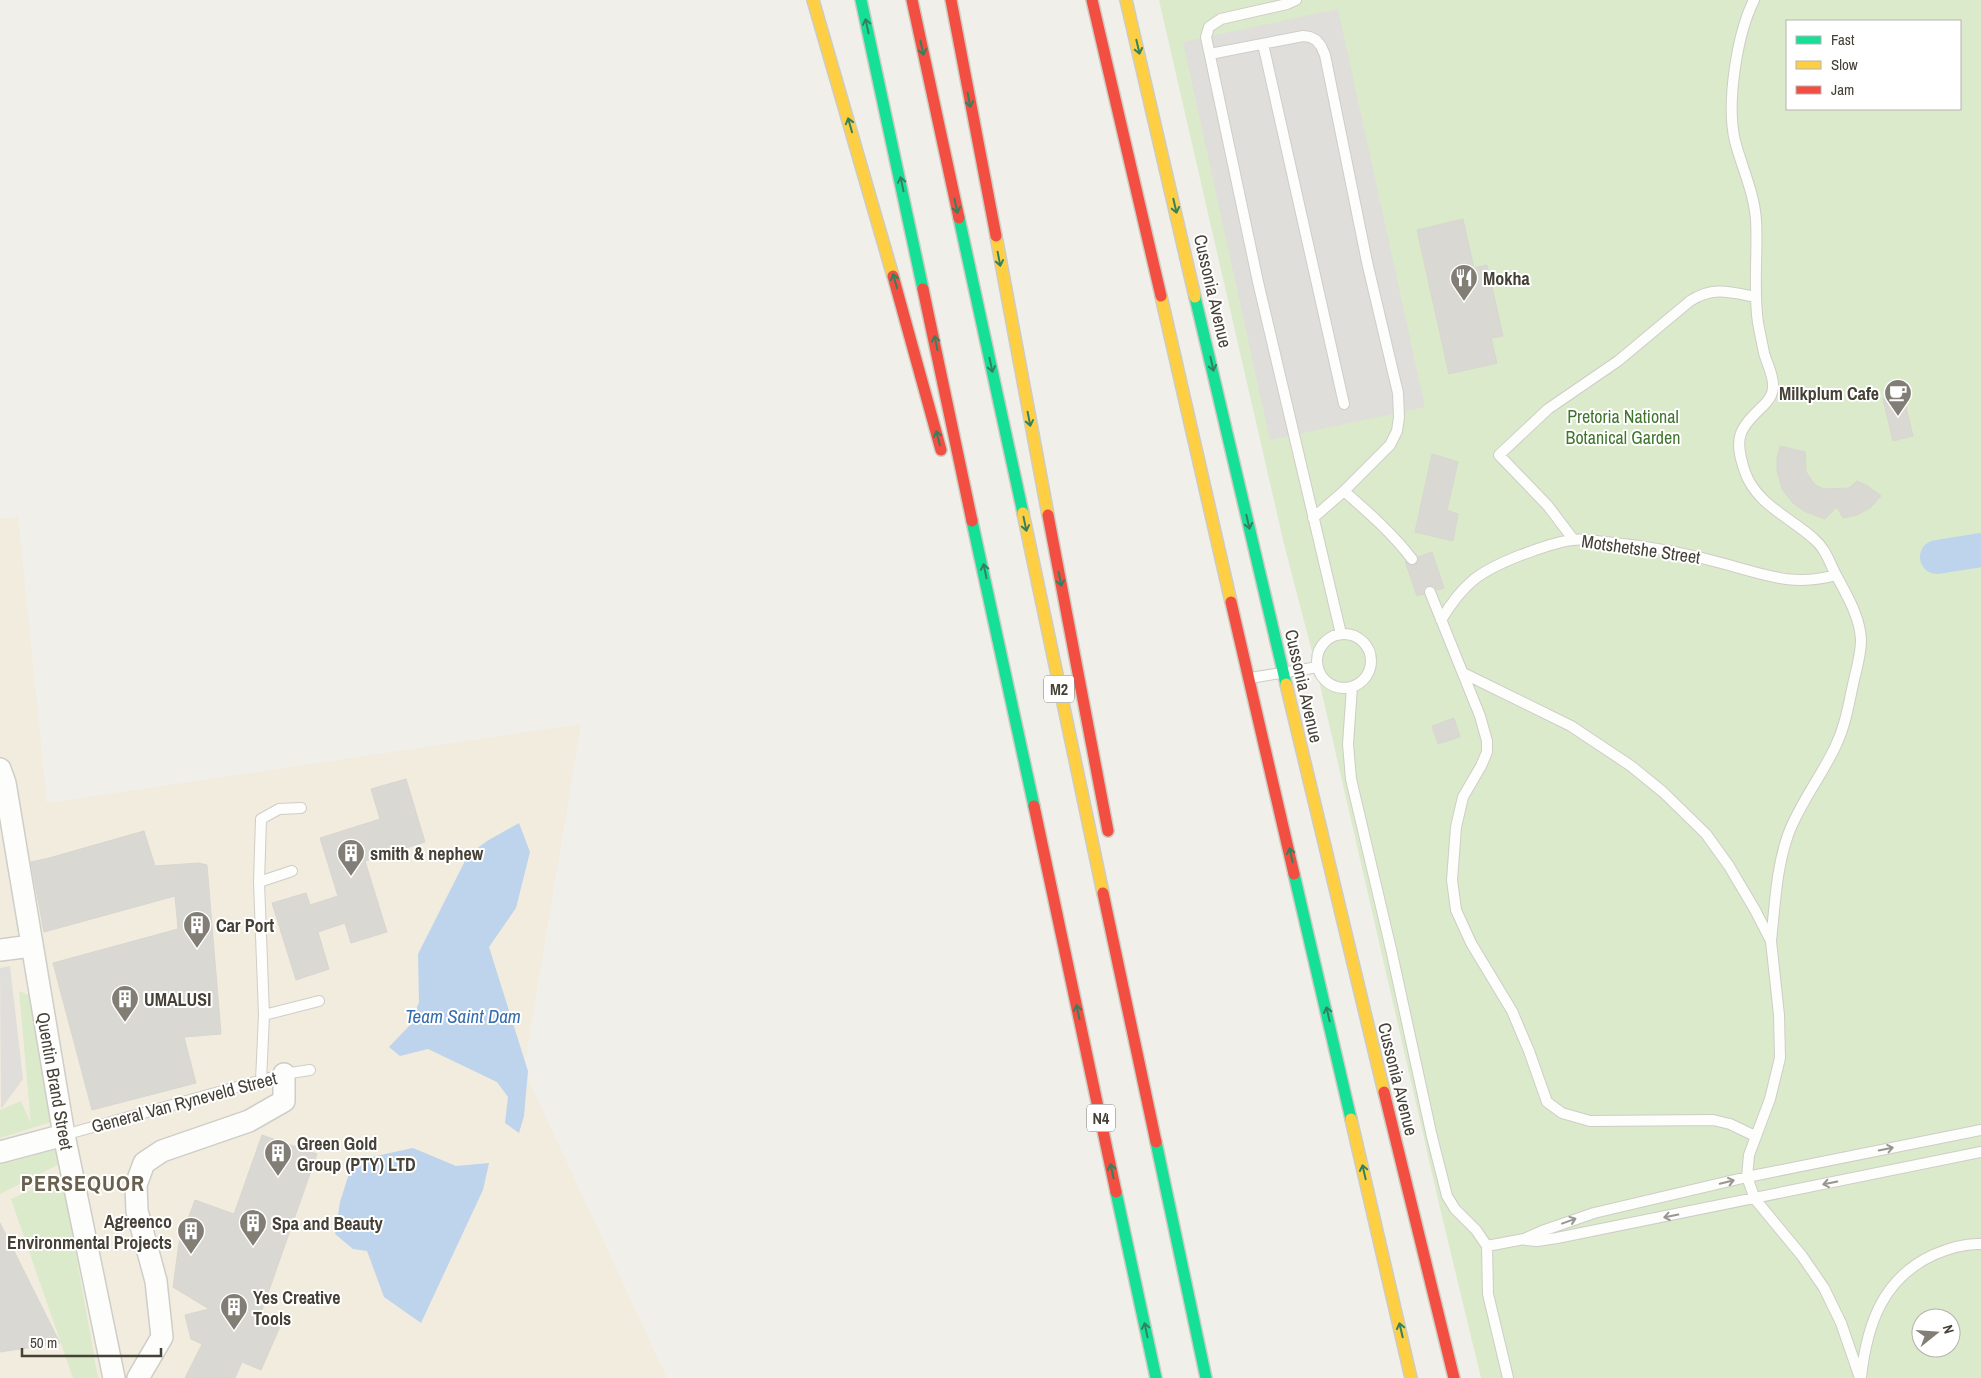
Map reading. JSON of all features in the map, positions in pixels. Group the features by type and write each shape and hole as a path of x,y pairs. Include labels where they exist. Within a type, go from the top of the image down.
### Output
{"main road":[{"path":"813,0 897,289 945,464"},
{"path":"862,0 1046,858"},
{"name":"M2","path":"912,0 1206,1378"},
{"path":"950,0 1109,841"},
{"path":"1092,0 1411,1378"},
{"name":"Cussonia Avenue","path":"1126,0 1282,672 1454,1378"},
{"path":"960,517 1019,768 1046,858"},
{"name":"N4","path":"1046,858 1156,1378"},
{"path":"1375,1272 1381,1245"}],"street":[{"name":"Quentin Brand Street","path":"2,776 64,1134 114,1378"},
{"path":"0,950 31,946"},
{"path":"138,1378 162,1337 156,1281 137,1211 136,1185 144,1163 162,1151 249,1121 284,1101 284,1074"},
{"name":"General Van Ryneveld Street","path":"0,1152 64,1134"}],"lane":[{"path":"1296,0 1287,4 1221,19 1209,27 1206,37 1258,282 1342,634"},
{"path":"1754,0 1749,11 1740,47 1732,99 1734,133 1751,192 1756,220 1756,297 1758,320 1773,388 1768,400 1740,433 1739,451 1746,475 1756,490 1768,503 1820,544 1850,602 1858,623 1861,639 1860,657 1842,732 1827,762 1806,796 1788,836 1782,856 1771,941 1779,1015 1780,1058 1770,1099 1749,1155 1748,1177 1755,1199 1802,1256 1824,1288 1841,1323 1861,1378"},
{"path":"1210,54 1310,36 1321,46 1325,55 1367,262 1398,393 1399,417 1397,431 1390,445 1344,491 1313,518"},
{"path":"1263,44 1344,404"},
{"path":"1573,539 1548,506 1499,455 1548,410 1618,361 1700,294 1726,291 1756,297"},
{"path":"1344,491 1371,515 1412,559"},
{"name":"Motshetshe Street","path":"1441,620 1453,600 1465,586 1479,575 1508,560 1573,539 1616,543 1689,555 1781,580 1821,580 1836,575"},
{"path":"1430,592 1480,716 1487,741 1487,752 1463,797 1456,827 1452,880 1456,910 1471,944 1512,1012 1529,1051 1547,1102 1554,1109 1562,1113 1590,1121 1713,1120 1730,1124 1755,1136"},
{"path":"1342,634 1360,640 1367,647 1370,656 1370,666 1367,675 1360,683 1352,687 1341,688 1330,685 1322,677 1318,667 1317,656 1322,645 1331,638 1342,634"},
{"path":"1250,678 1318,667"},
{"path":"1463,673 1571,726 1631,766 1663,792 1691,817 1717,848 1740,884 1771,941"},
{"path":"1352,687 1348,744 1351,779 1447,1196 1455,1209 1476,1230 1487,1246 1488,1294 1508,1378"},
{"path":"261,1081 264,1015 260,882 261,819 279,809 302,808"},
{"path":"260,882 292,871"},
{"path":"264,1015 319,1001"},
{"name":"General Van Ryneveld Street","path":"64,1134 284,1074 310,1070"},
{"path":"1487,1246 1524,1239 1549,1228 1594,1213 1748,1177 1981,1130"},
{"path":"1524,1239 1533,1241 1557,1238 1981,1152"},
{"path":"1861,1378 1865,1346 1872,1322 1884,1298 1900,1278 1923,1260 1947,1249 1969,1244 1981,1244"}],"shaded area":[{"path":"1338,9 1425,407 1270,440 1183,42"},
{"path":"18,516 47,803 581,724 524,1070 667,1378 0,1378 0,519"},
{"path":"10,966 23,1079 1,1109 0,968"}],"green space":[{"name":"Pretoria National Botanical Garden","path":"1159,0 1981,0 1981,1378 1481,1378 1440,1208 1316,667 1284,544"},
{"path":"19,991 33,997 51,1122 0,1138 0,1110 21,1101 31,1124"},
{"path":"56,1145 63,1162 0,1194 0,1164"},
{"path":"62,1176 98,1378 73,1378 11,1199"}],"water":[{"name":"Team Saint Dam","path":"519,823 530,852 516,908 489,947 528,1071 524,1116 519,1133 505,1123 508,1097 497,1082 428,1049 400,1056 389,1047 411,1024 419,1002 418,954 468,855 487,841"},
{"path":"413,1148 456,1166 489,1163 483,1190 421,1323 384,1297 367,1251 353,1249 335,1234 340,1202 353,1161"}],"building":[{"name":"Mokha","path":"1463,219 1474,268 1487,265 1503,336 1491,338 1497,363 1449,374 1417,230"},
{"name":"Milkplum Cafe","path":"1903,394 1913,436 1893,441 1883,399"},
{"path":"1780,446 1805,452 1806,472 1815,485 1824,489 1849,488 1857,481 1868,486 1881,496 1870,508 1857,515 1843,518 1837,507 1825,519 1804,511 1793,503 1782,489 1777,471 1777,458"},
{"path":"1432,454 1458,462 1447,510 1458,514 1453,541 1415,532"},
{"path":"1432,552 1444,588 1437,590 1434,586 1428,586 1424,588 1424,594 1417,596 1405,561 1409,565 1414,566 1418,562 1418,557"},
{"path":"1454,718 1460,737 1438,744 1432,726"},
{"name":"smith & nephew","path":"406,779 425,842 365,861 387,932 351,943 345,923 318,932 329,969 296,980 272,903 306,893 310,905 338,896 320,838 380,819 371,789"},
{"path":"144,831 155,866 199,863 207,865 221,1034 184,1037 196,1083 92,1110 53,963 178,929 175,896 44,932 31,862"},
{"path":"262,1135 317,1154 261,1313 282,1322 261,1370 242,1362 235,1378 185,1378 202,1344 191,1339 185,1315 209,1309 173,1287 179,1243 195,1200 234,1214"},
{"path":"0,1223 60,1343 0,1352"}],"waterway":[{"path":"1937,557 1981,550"}],"traffic: fast":[{"path":"861,0 923,289"},
{"path":"959,218 1023,513"},
{"path":"1195,297 1286,684"},
{"path":"972,521 1034,806"},
{"path":"1294,874 1351,1119"},
{"path":"1156,1142 1206,1378"},
{"path":"1116,1192 1156,1378"}],"traffic: slow":[{"path":"813,0 893,276"},
{"path":"1126,0 1195,297"},
{"path":"996,236 1048,515"},
{"path":"1161,296 1231,602"},
{"path":"1023,513 1103,893"},
{"path":"1286,684 1384,1092"},
{"path":"1351,1119 1411,1378"}],"traffic: jam":[{"path":"912,0 959,218"},
{"path":"951,0 996,236"},
{"path":"1092,0 1161,296"},
{"path":"893,276 941,450"},
{"path":"923,289 972,521"},
{"path":"1048,515 1108,831"},
{"path":"1231,602 1294,874"},
{"path":"1034,806 1116,1192"},
{"path":"1103,893 1156,1142"},
{"path":"1384,1092 1454,1378"}],"place":[{"name":"Mokha","path":"1464,302"},
{"name":"Milkplum Cafe","path":"1898,417"},
{"name":"smith & nephew","path":"351,877"},
{"name":"Car Port","path":"197,949"},
{"name":"UMALUSI","path":"125,1023"},
{"name":"Green Gold Group (PTY) LTD","path":"278,1177"},
{"name":"Spa and Beauty","path":"253,1247"},
{"name":"Agreenco Environmental Projects","path":"191,1255"},
{"name":"Yes Creative Tools","path":"234,1331"}],"district":[{"name":"PERSEQUOR","path":"83,1183"}]}
